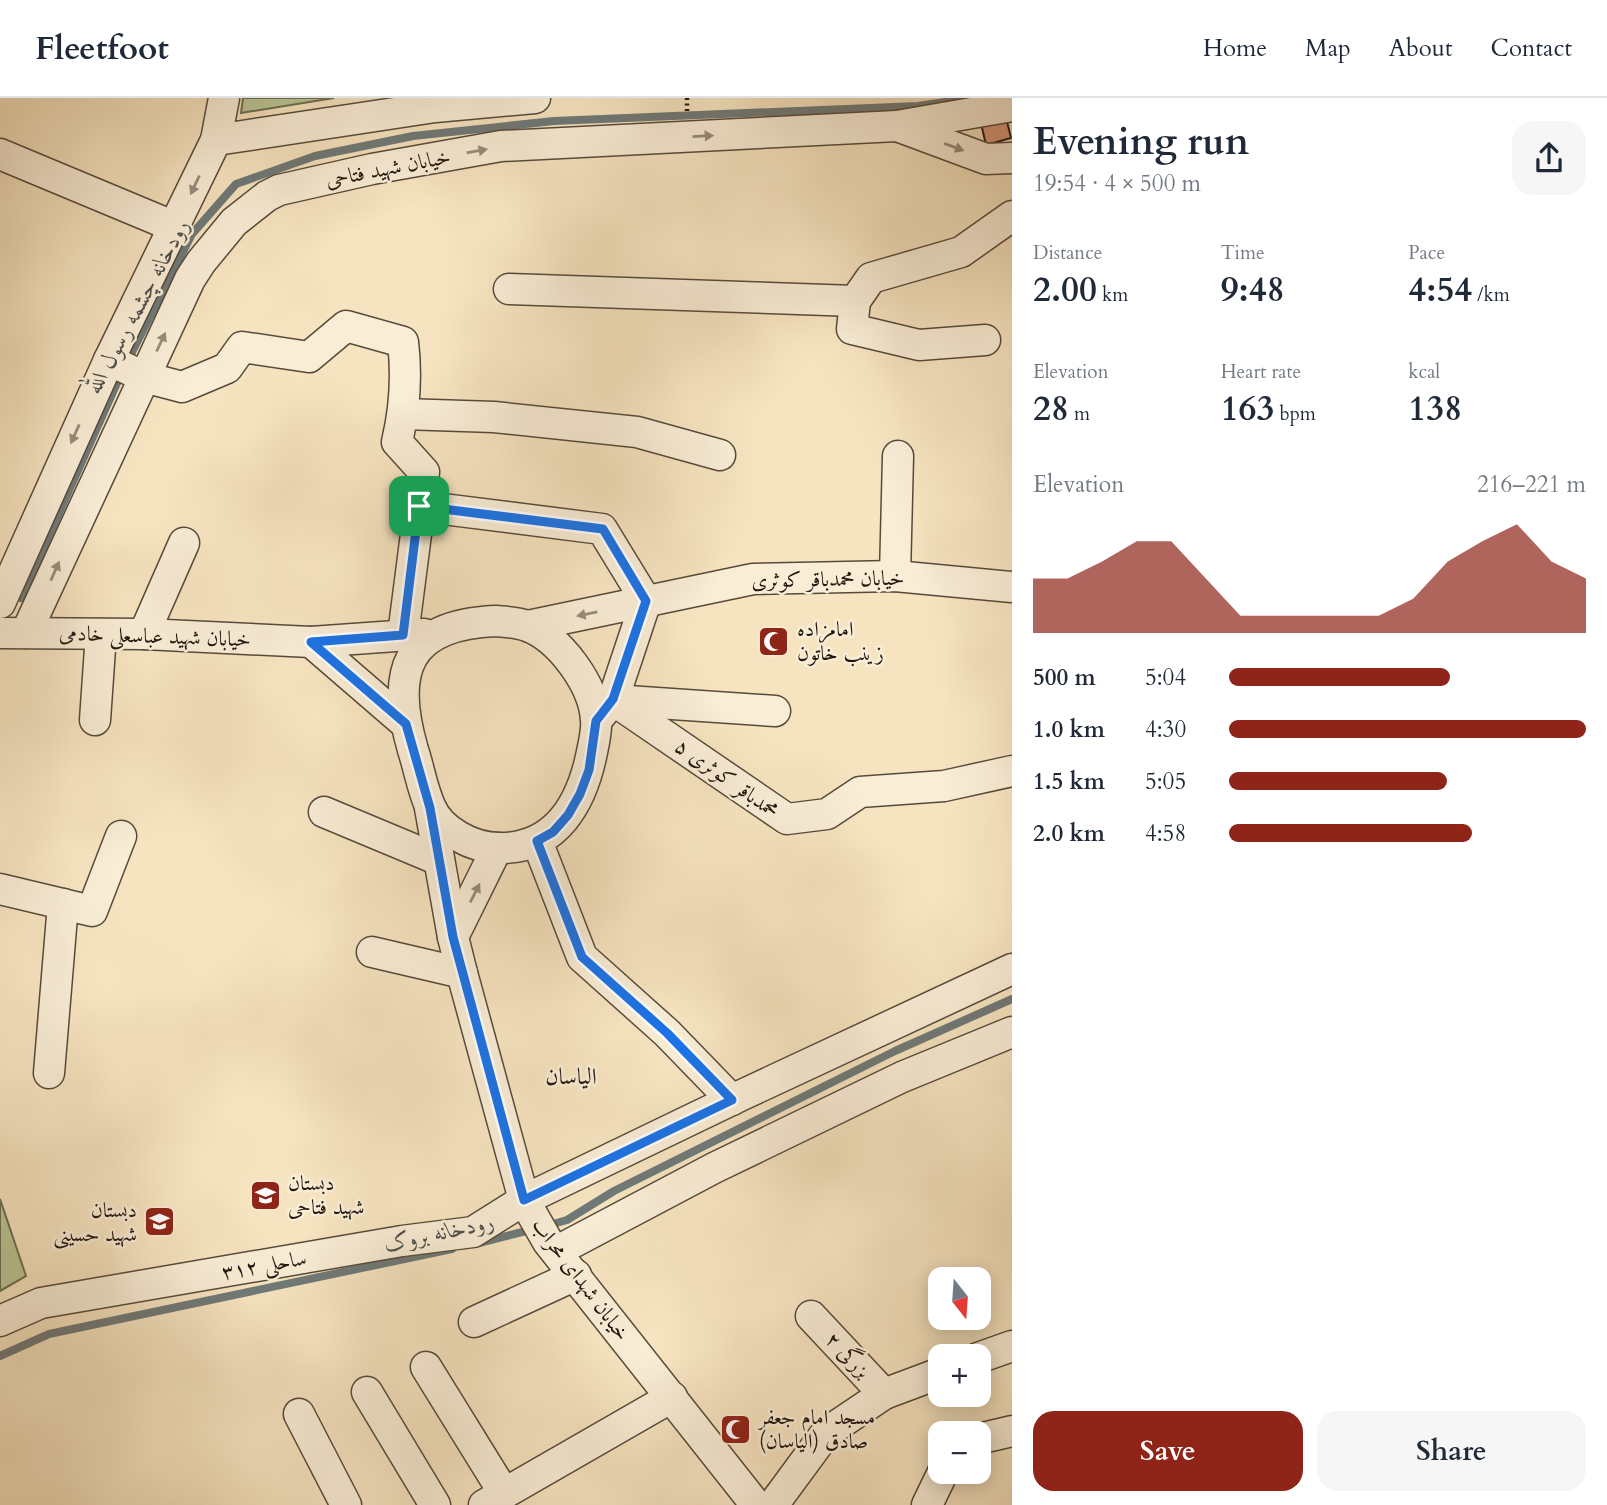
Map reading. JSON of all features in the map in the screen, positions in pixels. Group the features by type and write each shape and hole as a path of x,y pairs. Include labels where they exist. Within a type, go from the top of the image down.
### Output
{"street":[{"path":"0,603 126,369 175,227 216,140 224,98"},
{"path":"216,140 435,107 535,98"},
{"name":"خیابان شهید فتاحی","path":"13,633 126,369 201,262 233,222 279,190 372,169 501,146 897,126 1012,106"},
{"path":"897,126 986,159 1012,158"},
{"path":"0,154 175,227"},
{"path":"985,340 919,345 852,329 855,301 871,278 961,252 1012,216"},
{"path":"509,289 855,301"},
{"path":"126,369 181,387 227,368 242,347 309,356 346,326 403,342 406,371 404,414 397,442 424,472 403,635"},
{"path":"404,414 494,417 637,432 720,455"},
{"path":"895,576 898,456"},
{"path":"419,506 603,529 646,601 605,710 589,770 568,815 553,832 537,841 517,847 477,845 459,836 443,824 430,808 406,724 402,684 407,669 422,644 435,634 453,626 495,621 528,626 548,640 577,670 592,697 605,710 775,711"},
{"path":"144,634 184,543"},
{"name":"خیابان محمدباقر کوثری","path":"528,626 753,579 895,576 1011,584"},
{"name":"خیابان شهید عباسعلی خادمی","path":"13,633 144,634 311,642 435,634"},
{"path":"95,720 101,634"},
{"path":"311,642 406,724"},
{"name":"محمدباقر کوثری ۵","path":"605,710 787,820 827,814 860,792 944,786 1012,771"},
{"name":"خیابان شهدای محراب","path":"430,808 453,937 526,1205 552,1246 757,1505"},
{"path":"324,812 439,860"},
{"path":"0,889 92,911 121,836"},
{"path":"537,841 582,957 667,1033 732,1100"},
{"path":"453,937 497,848"},
{"path":"50,1073 63,904"},
{"path":"372,952 462,973"},
{"name":"ساحلی ۳۱۲","path":"0,1321 41,1303 473,1231 732,1100 1012,969"},
{"path":"552,1246 902,1077 1012,1032"},
{"path":"474,1322 576,1275"},
{"name":"بزرگی ۲","path":"811,1316 884,1394"},
{"path":"991,1353 1012,1346"},
{"path":"426,1367 494,1499 672,1397"},
{"path":"773,1505 826,1433 884,1394 928,1378"},
{"path":"367,1392 435,1505"},
{"path":"299,1415 346,1505"},
{"path":"991,1436 1012,1431"},
{"path":"927,1505 937,1484"}],"green space":[{"path":"243,98 334,98 241,113"},
{"path":"0,1199 26,1276 0,1291"}],"building":[{"path":"1005,113 1011,138 986,145 980,119"}],"waterway":[{"name":"رودخانه چشمه رسول الله","path":"127,362 192,234 236,184 315,156 413,136 554,121 918,106 972,98"},
{"name":"رودخانه چشمه رسول الله","path":"21,598 121,374"},
{"name":"رودخانه بروک","path":"546,1226 567,1220 614,1191 895,1051 1012,999"},
{"name":"رودخانه بروک","path":"475,1244 534,1229"},
{"name":"رودخانه بروک","path":"0,1356 49,1334 452,1249"}],"place":[{"name":"امامزاده زینب خاتون","path":"774,641"},
{"name":"دبستان شهید فتاحی","path":"265,1195"},
{"name":"دبستان شهید حسینی","path":"160,1222"},
{"name":"مسجد امام جعفر صادق (الیاسان)","path":"736,1429"}],"district":[{"name":"الیاسان","path":"571,1076"}],"route":[{"path":"419,506 603,529 646,601 613,699 596,721 589,770 580,794 568,815 553,832 537,841 582,957 667,1033 732,1100 524,1200 453,937 430,808 406,724 311,642 403,635 419,506"}]}
